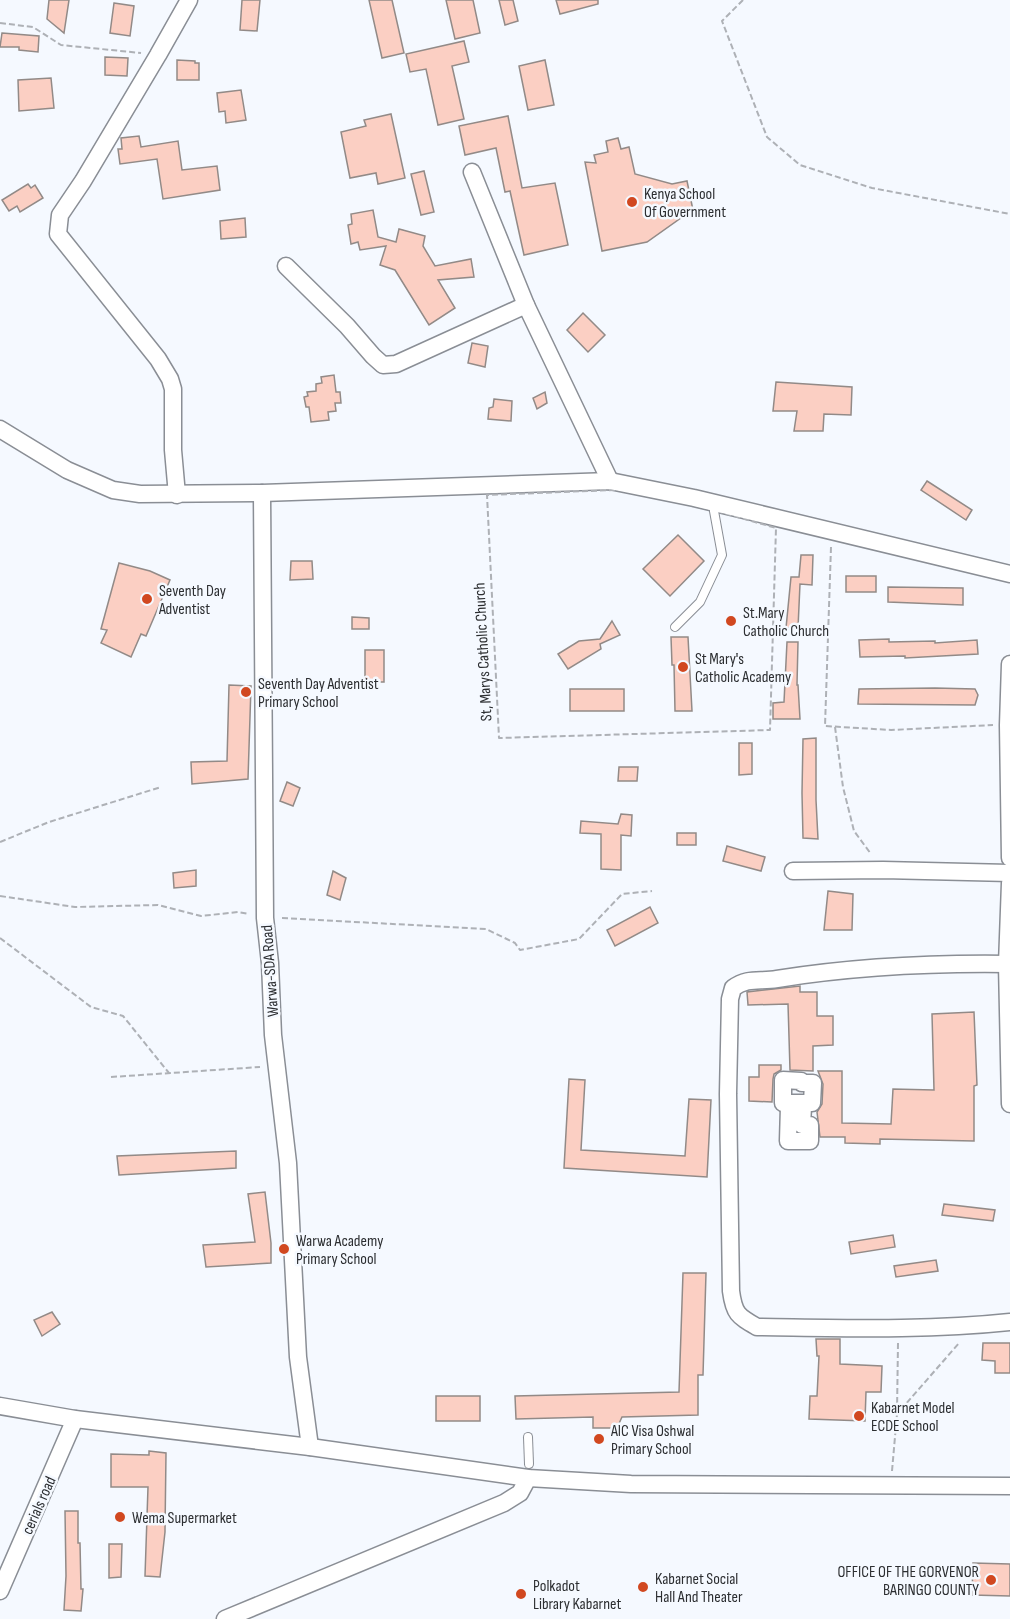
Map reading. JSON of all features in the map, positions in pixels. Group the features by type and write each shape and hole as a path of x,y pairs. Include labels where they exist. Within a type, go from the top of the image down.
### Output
{"street":[{"path":"177,495 172,431 173,389 170,379 158,359 58,234 60,215 159,55 189,0"},
{"path":"472,172 526,305 610,481"},
{"path":"286,266 383,365 396,364 526,305"},
{"path":"0,429 67,470 113,490 140,494 262,493 610,481 694,498 1010,574"},
{"name":"Warwa-SDA Road","path":"262,493 266,918 273,1035 288,1163 298,1357 310,1447"},
{"path":"1010,664 1008,725 1010,858"},
{"path":"793,871 884,870 1010,873"},
{"path":"1010,884 1007,964 1010,1104"},
{"path":"1007,964 940,963 850,969 765,981 744,981 733,988 730,999 728,1094 731,1291 733,1308 740,1317 757,1327 898,1328 974,1326 1010,1322"},
{"path":"0,1406 75,1419 632,1484 1010,1486"},
{"name":"cerials road","path":"0,1591 75,1419"},
{"path":"225,1619 504,1503 520,1493 529,1471"}],"lane":[{"path":"675,627 700,602 722,555 714,511"},
{"path":"528,1437 529,1471"}],"path":[{"path":"743,0 722,21 767,137 800,165 872,188 1010,214"},
{"path":"0,23 33,27 61,45 159,55"},
{"name":"St, Marys Catholic Church","path":"639,489 714,511 776,528 770,730 499,738 487,495 639,489"},
{"path":"832,531 825,726 891,730 1008,725"},
{"path":"835,727 843,788 854,831 884,870"},
{"path":"0,842 49,822 161,786"},
{"path":"0,896 75,907 158,905 201,916 238,912 266,918 486,929 515,943 520,950 579,939 622,894 652,891"},
{"path":"0,938 91,1007 123,1016 169,1073"},
{"path":"111,1077 276,1066"},
{"path":"897,1414 974,1326"},
{"path":"891,1486 897,1414 898,1328"}],"building":[{"path":"49,0 69,0 64,33 47,19"},
{"path":"242,0 260,0 257,31 240,30"},
{"path":"369,0 392,0 404,53 382,58"},
{"path":"446,0 473,0 480,33 455,39"},
{"path":"499,0 513,0 518,21 505,25"},
{"path":"556,0 598,0 598,4 560,14"},
{"path":"114,3 134,6 130,36 110,33"},
{"path":"2,33 39,36 38,52 19,50 19,47 0,47"},
{"path":"464,41 469,62 452,66 464,119 438,125 426,69 410,72 406,54"},
{"path":"105,57 128,58 127,76 105,75"},
{"path":"177,60 199,63 199,80 177,80"},
{"path":"545,60 554,105 528,110 519,66"},
{"path":"51,78 54,108 19,111 18,80"},
{"path":"241,90 246,120 226,123 225,111 219,112 217,93"},
{"path":"391,114 405,178 378,184 376,173 350,178 341,132 366,126 364,120"},
{"path":"508,116 522,188 555,183 568,245 524,255 510,191 505,192 496,148 465,155 459,126"},
{"path":"139,136 141,147 178,141 182,170 217,166 220,190 163,199 157,159 120,164 118,149 122,149 121,138"},
{"path":"618,138 621,149 629,147 635,174 672,184 687,181 694,215 681,218 647,242 602,251 585,162 596,163 594,155 608,152 606,141"},
{"path":"424,171 434,212 421,215 411,174"},
{"path":"28,184 31,188 35,185 43,198 20,212 17,206 9,211 2,200"},
{"path":"373,210 378,237 396,242 399,229 425,236 423,246 435,266 471,259 474,277 438,280 455,308 429,325 395,270 380,265 386,246 360,250 358,242 351,244 348,225 352,224 351,214"},
{"path":"245,218 246,237 221,239 220,221"},
{"path":"583,313 605,335 588,352 567,330"},
{"path":"472,343 488,346 485,367 468,363"},
{"path":"334,375 336,392 340,392 341,403 335,403 336,411 328,412 329,420 311,422 309,407 306,407 304,397 308,396 307,392 316,391 316,384 322,383 321,377"},
{"path":"776,382 852,387 851,415 824,414 823,431 794,431 797,411 773,411"},
{"path":"545,392 547,403 537,409 533,398"},
{"path":"494,399 512,401 511,421 488,419 489,408 493,407"},
{"path":"927,481 972,510 966,520 921,490"},
{"path":"678,535 704,561 670,596 643,569"},
{"path":"801,555 813,555 812,585 800,584 798,628 786,628 791,577 799,577"},
{"path":"291,561 312,561 313,579 290,580"},
{"path":"119,563 150,571 170,580 146,636 141,634 131,657 101,643 107,630 101,629"},
{"path":"846,576 876,576 876,592 846,592"},
{"path":"888,587 963,588 963,605 888,602"},
{"path":"352,617 369,618 369,629 352,629"},
{"path":"612,621 620,635 600,644 601,649 568,669 558,654 579,641 600,639"},
{"path":"671,637 688,637 692,711 675,711"},
{"path":"889,639 889,642 935,641 935,643 977,640 978,654 905,658 905,656 860,657 859,640"},
{"path":"787,642 798,642 797,685 800,719 773,719 773,703 784,702"},
{"path":"365,650 384,650 384,682 365,682"},
{"path":"229,685 251,686 248,779 192,784 191,762 227,761"},
{"path":"570,689 624,689 624,711 570,711"},
{"path":"859,689 975,689 978,695 975,705 858,704"},
{"path":"816,738 818,839 803,838 802,793 803,739"},
{"path":"739,743 752,743 752,774 739,775"},
{"path":"619,767 638,767 637,781 618,781"},
{"path":"287,782 300,788 293,806 280,801"},
{"path":"621,814 632,815 631,836 621,835 621,870 601,869 601,834 580,833 581,821 618,824"},
{"path":"677,833 696,833 696,845 677,845"},
{"path":"727,846 765,857 761,871 723,861"},
{"path":"196,870 196,886 174,888 173,873"},
{"path":"333,871 346,878 340,900 327,895"},
{"path":"828,891 853,894 852,930 824,930"},
{"path":"650,907 658,923 615,946 607,930"},
{"path":"800,986 800,992 817,992 817,1016 833,1016 833,1045 813,1046 813,1071 790,1070 788,1004 748,1005 747,992"},
{"path":"974,1012 977,1085 974,1086 974,1141 880,1139 880,1144 845,1143 845,1137 820,1137 817,1112 822,1104 823,1084 818,1071 842,1071 842,1123 891,1124 893,1089 934,1090 932,1014"},
{"path":"759,1065 781,1065 781,1070 774,1074 772,1102 749,1101 749,1077 759,1077"},
{"path":"569,1079 585,1080 581,1150 685,1156 689,1099 711,1100 707,1177 564,1168"},
{"path":"236,1151 236,1168 119,1175 117,1156"},
{"path":"265,1192 271,1263 206,1267 203,1245 255,1242 248,1194"},
{"path":"944,1204 995,1210 993,1221 942,1215"},
{"path":"893,1235 895,1247 851,1254 849,1242"},
{"path":"936,1260 938,1271 896,1277 894,1266"},
{"path":"683,1273 706,1273 703,1375 698,1375 698,1415 622,1417 617,1428 593,1428 593,1417 516,1419 515,1396 679,1392"},
{"path":"52,1312 60,1324 42,1336 34,1320"},
{"path":"816,1339 840,1339 840,1364 882,1366 881,1392 866,1392 865,1421 809,1419 810,1396 817,1396 819,1356 817,1356"},
{"path":"983,1343 1010,1343 1010,1373 995,1373 995,1361 982,1360"},
{"path":"436,1396 480,1396 480,1421 436,1421"},
{"path":"149,1451 166,1453 165,1532 160,1577 145,1576 148,1487 111,1487 111,1454 149,1455"},
{"path":"65,1511 78,1511 78,1543 80,1543 81,1589 83,1589 81,1611 64,1610"},
{"path":"109,1544 122,1544 121,1577 109,1578"},
{"name":"OFFICE OF THE GORVENOR BARINGO COUNTY","path":"973,1563 1010,1564 1010,1596 972,1595"}],"place":[{"name":"Kenya School Of Government","path":"632,202"},
{"name":"Seventh Day Adventist","path":"147,599"},
{"name":"St.Mary Catholic Church","path":"731,621"},
{"name":"St Mary's Catholic Academy","path":"683,667"},
{"name":"Seventh Day Adventist Primary School","path":"246,692"},
{"name":"Warwa Academy Primary School","path":"284,1249"},
{"name":"Kabarnet Model ECDE School","path":"859,1416"},
{"name":"AIC Visa Oshwal Primary School","path":"599,1439"},
{"name":"Wema Supermarket","path":"120,1517"},
{"name":"OFFICE OF THE GORVENOR BARINGO COUNTY","path":"991,1580"},
{"name":"Kabarnet Social Hall And Theater","path":"643,1587"},
{"name":"Polkadot Library Kabarnet","path":"521,1594"}]}
